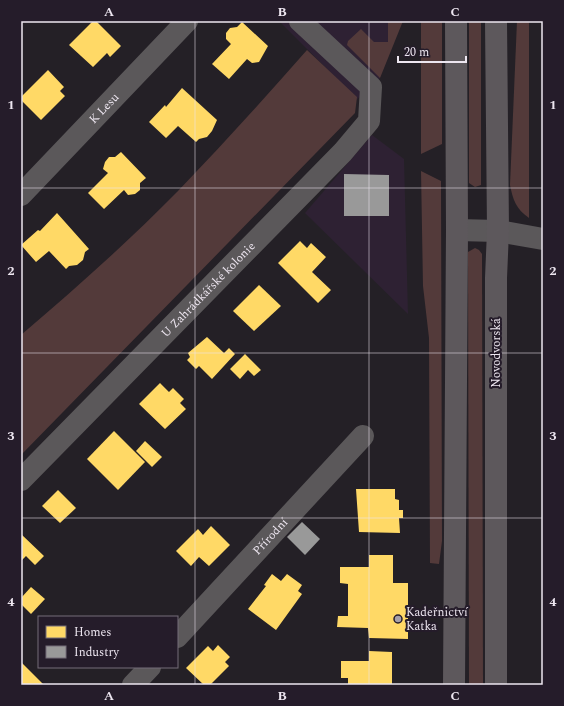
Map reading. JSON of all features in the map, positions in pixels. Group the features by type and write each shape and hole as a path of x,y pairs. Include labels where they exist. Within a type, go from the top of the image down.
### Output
{"main road":[{"path":"454,685 457,230 456,21"},
{"name":"Novodvorská","path":"496,21 498,231 496,278 496,685"}],"street":[{"name":"K Lesu","path":"21,195 187,21"},
{"name":"U Zahrádkářské kolonie","path":"21,480 343,152 370,121 371,87 300,21"},
{"path":"457,230 498,231 541,238"},
{"name":"Přírodní","path":"178,636 363,436"},
{"path":"133,685 149,668"}],"shaded area":[{"path":"279,21 388,21 388,42 380,78 353,103 347,89"},
{"path":"388,21 403,21 380,78 347,45 348,41 361,29 374,42 388,42"},
{"path":"421,21 442,21 442,144 421,154"},
{"path":"469,21 481,21 481,185 475,187 469,183"},
{"path":"517,21 529,21 529,218 518,208 512,195 510,185"},
{"path":"307,50 357,97 355,113 21,455 21,335 140,229 227,139"},
{"path":"372,135 404,159 408,314 305,213"},
{"path":"421,171 441,181 442,541 439,564 430,563 429,338 423,286"},
{"path":"475,248 482,254 483,685 469,685 468,252"}],"building: Homes":[{"path":"93,21 96,21 121,46 110,57 107,53 93,67 69,45"},
{"path":"242,22 268,46 259,62 252,63 247,59 229,79 212,64 231,44 226,39 226,33 230,28 237,27"},
{"path":"48,70 64,87 60,91 65,96 41,120 21,100 21,97"},
{"path":"182,88 217,120 212,131 207,137 199,139 196,142 178,126 166,138 149,122 165,105 166,107"},
{"path":"121,152 146,178 140,183 140,190 135,194 128,195 124,190 104,209 88,193 108,173 103,169 105,162 109,157 115,157"},
{"path":"57,213 89,249 85,252 83,260 77,265 69,266 66,269 49,251 36,262 21,245 38,230 40,231"},
{"path":"300,241 307,248 311,243 326,257 312,272 331,290 318,303 278,263"},
{"path":"259,285 281,306 254,331 233,311"},
{"path":"207,337 224,353 229,348 235,354 212,379 199,366 196,369 187,360 190,357 188,353"},
{"path":"245,354 261,370 254,376 248,370 240,379 230,369"},
{"path":"160,383 169,392 173,388 184,399 180,403 186,409 165,429 139,404"},
{"path":"114,431 145,462 118,490 87,459"},
{"path":"145,441 162,457 152,467 136,451"},
{"path":"356,489 395,489 395,499 399,500 399,510 403,510 403,518 399,518 400,533 359,532"},
{"path":"58,490 76,508 60,523 42,506"},
{"path":"211,526 230,545 209,566 199,557 191,566 176,551 198,529 203,535"},
{"path":"21,534 44,556 35,565 26,556 21,561"},
{"path":"369,555 393,555 393,583 408,583 408,639 369,638 368,628 337,627 338,616 348,616 348,584 340,583 340,567 369,567"},
{"path":"272,574 281,581 287,574 302,585 298,591 302,594 276,630 248,609 266,586 264,585"},
{"path":"31,587 45,599 31,614 21,604 21,598"},
{"path":"218,645 230,657 225,662 229,666 210,685 204,685 186,668 208,646 213,651"},
{"path":"369,651 392,652 392,685 348,685 348,678 341,678 341,661 369,661"},
{"path":"21,662 44,685 21,685"}],"building: Industry":[{"path":"344,174 389,175 389,216 344,216"},
{"path":"302,522 320,539 305,555 287,537"}],"place":[{"name":"Kadeřnictví Katka","path":"398,619"}]}
